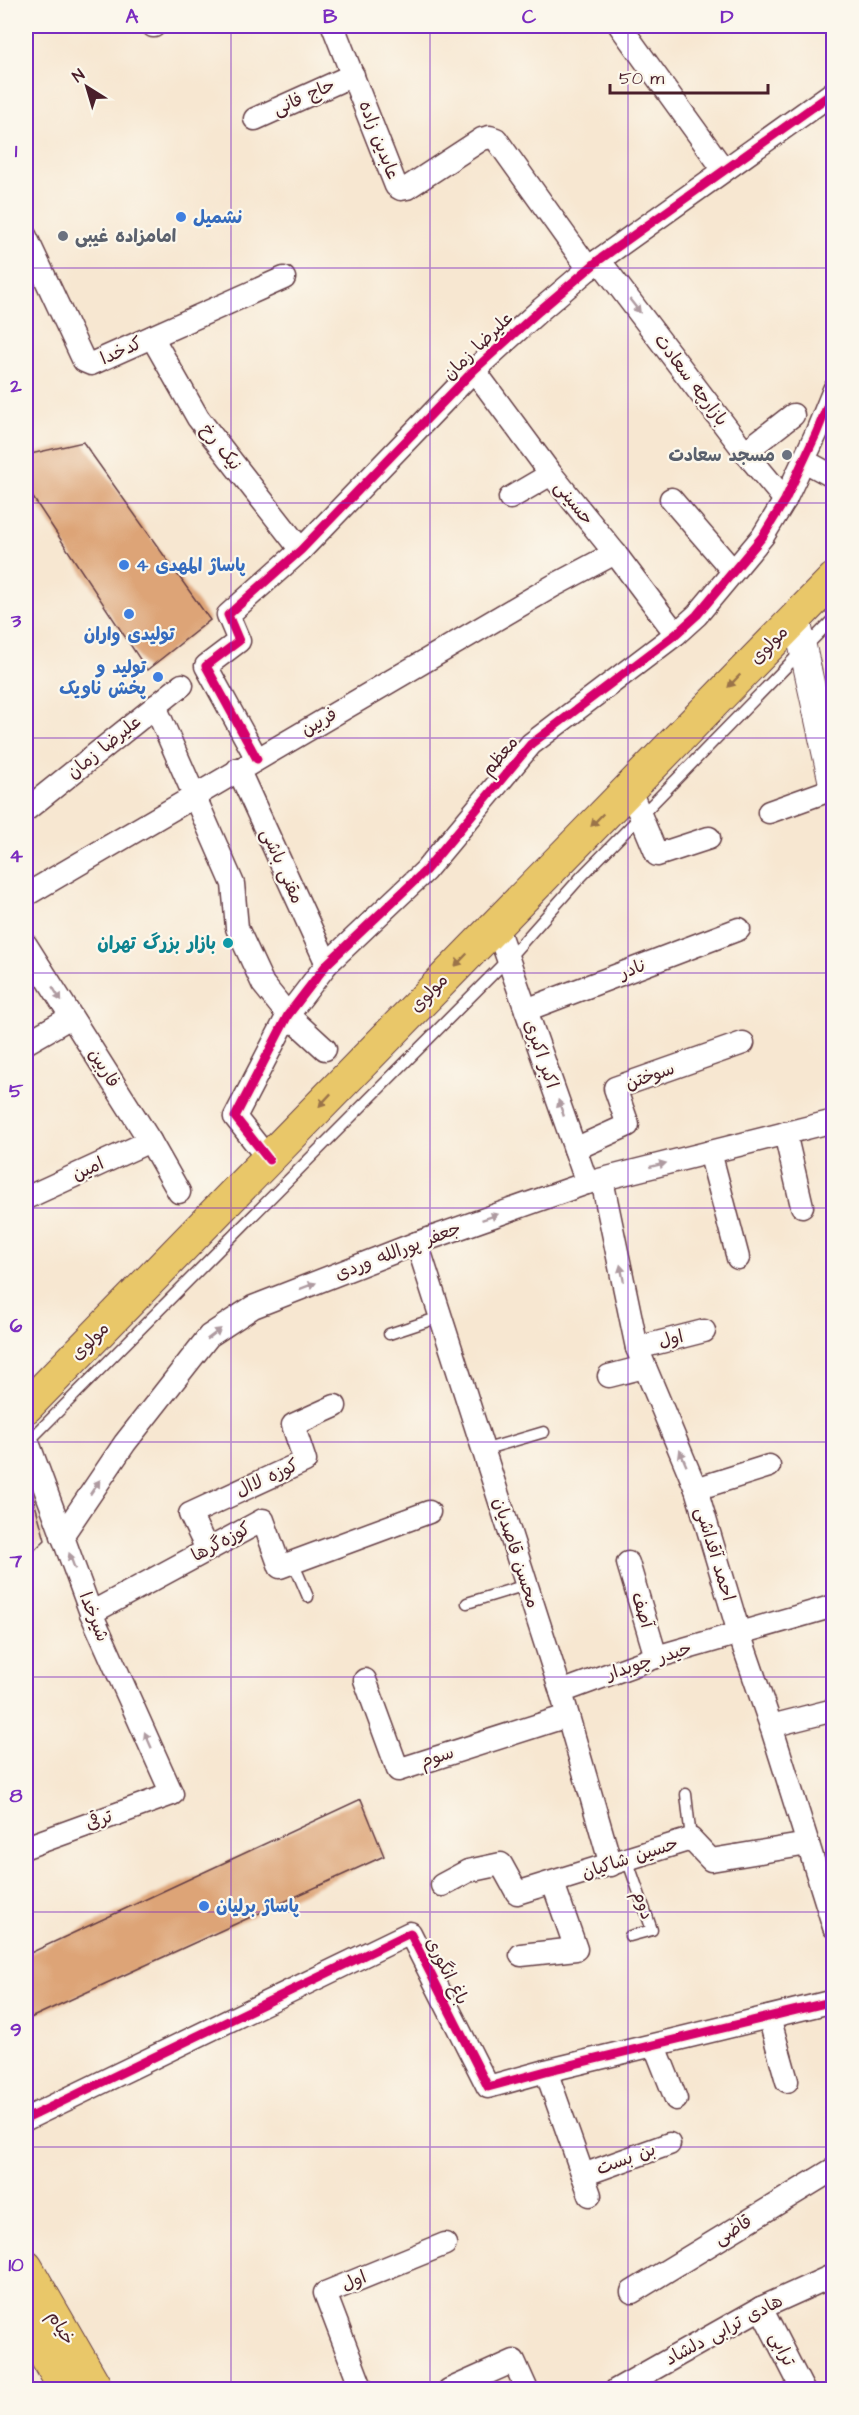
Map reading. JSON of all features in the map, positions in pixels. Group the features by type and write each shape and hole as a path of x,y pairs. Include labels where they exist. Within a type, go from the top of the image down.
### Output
{"main road":[{"name":"مولوی","path":"26,1407 496,925 635,802 796,617 834,579"},
{"name":"خیام","path":"26,2267 97,2390"},
{"path":"26,2321 66,2390"}],"street":[{"name":"عابدین زاده","path":"333,26 396,186 401,189 407,188 482,139 490,137"},
{"path":"620,26 724,171"},
{"name":"حاج فانی","path":"255,119 353,75"},
{"name":"علیرضا زمان","path":"206,666 239,641 228,615 301,550 474,370 594,264 834,92"},
{"name":"بازارچه سعادت","path":"490,137 496,139 785,500"},
{"name":"کدخدا","path":"26,237 87,364 284,278"},
{"name":"نیک رخ","path":"152,337 198,418 301,550"},
{"name":"حسینی","path":"474,370 551,474 676,634"},
{"name":"معظم","path":"269,1160 235,1117 288,1015 327,964 425,871 531,744 676,634 697,615 763,536 785,500 834,390"},
{"path":"745,452 793,415"},
{"path":"803,460 834,477"},
{"path":"510,498 551,474"},
{"path":"671,498 734,571"},
{"name":"فربین","path":"26,895 553,586 615,553"},
{"path":"769,812 833,789 825,710 804,649 796,617"},
{"name":"مقنی باشی","path":"206,666 327,964"},
{"name":"علیرضا زمان","path":"26,810 182,685"},
{"path":"154,706 233,884 237,928 263,984 288,1015 325,1048"},
{"path":"635,802 657,855 709,838"},
{"name":"اکبر اکبری","path":"496,925 575,1149 595,1181"},
{"name":"نادر","path":"526,1010 739,929"},
{"name":"فاربین","path":"26,945 150,1141 179,1192"},
{"path":"26,1043 71,1017"},
{"name":"سوختن","path":"575,1149 628,1125 615,1088 743,1043"},
{"name":"جعفر پورالله وردی","path":"63,1536 125,1443 209,1336 253,1307 417,1243 595,1181 834,1120"},
{"path":"785,1133 802,1206"},
{"name":"امین","path":"26,1198 150,1141"},
{"path":"710,1152 738,1258"},
{"name":"احمد آقداشی","path":"595,1181 641,1357 696,1489 739,1633 808,1844 821,1873 834,1927"},
{"name":"محسن قاصدیان","path":"417,1243 567,1716 619,1862"},
{"name":"اول","path":"641,1357 704,1331"},
{"path":"609,1376 641,1357"},
{"name":"کوزه لاال","path":"207,1549 190,1514 306,1461 293,1425 335,1406"},
{"name":"شیرخدا","path":"26,1441 91,1613 172,1794"},
{"path":"696,1489 769,1466"},
{"path":"293,1562 429,1512"},
{"name":"کوزه‌گرها","path":"91,1613 263,1520 280,1567 293,1562"},
{"name":"آصف","path":"628,1563 656,1656"},
{"name":"حیدر چوبدار","path":"561,1692 656,1656 834,1606"},
{"name":"سوم","path":"365,1680 398,1770 567,1716"},
{"path":"771,1726 834,1710"},
{"name":"ترقی","path":"26,1847 172,1794"},
{"name":"حسین شاکیان","path":"442,1885 468,1871 501,1864 517,1893 691,1839 711,1860 808,1844"},
{"path":"521,1955 576,1949 553,1883"},
{"name":"باغ انگوری","path":"26,2119 410,1933 488,2087 834,2001"},
{"path":"770,2017 788,2081"},
{"path":"655,2046 676,2099"},
{"name":"بن بست","path":"546,2071 586,2185 669,2144"},
{"name":"قاضی","path":"632,2292 834,2169"},
{"name":"اول","path":"362,2390 325,2293 445,2244"},
{"name":"هادی ترابی دلشاد","path":"616,2390 761,2308 834,2275"},
{"name":"ترابی","path":"761,2308 803,2390"},
{"path":"448,2390 514,2361 527,2390"}],"lane":[{"path":"26,1441 508,959 580,878 635,802 804,649 834,618"},
{"path":"389,1334 440,1317"},
{"path":"482,1450 544,1432"},
{"path":"293,1562 308,1597"},
{"path":"466,1603 526,1585"},
{"path":"686,1794 691,1839"},
{"name":"دوم","path":"619,1862 652,1930 630,1936"}],"building":[{"name":"پاساژ المهدی 4","path":"83,442 210,620 147,670 26,487 26,455"},
{"path":"26,1490 31,1490 45,1540 26,1558"},
{"name":"پاساژ برلیان","path":"361,1799 384,1856 26,2020 26,1955"}],"cycle path":[{"path":"257,759 206,666 239,641 228,615 301,550 474,370 539,311 599,260 834,92"},
{"path":"269,1160 235,1117 288,1015 327,964 425,871 531,744 676,634 697,615 763,536 785,500 834,390"},
{"path":"26,2119 410,1933 488,2087 834,2001"}],"place":[{"name":"نشمیل","path":"181,217"},
{"name":"امامزاده غیبی","path":"63,236"},
{"name":"مسجد سعادت","path":"787,455"},
{"name":"پاساژ المهدی 4","path":"124,565"},
{"name":"تولیدی واران","path":"129,614"},
{"name":"تولید و پخش ناویک","path":"158,677"},
{"name":"بازار بزرگ تهران","path":"228,943"},
{"name":"پاساژ برلیان","path":"204,1906"}]}
